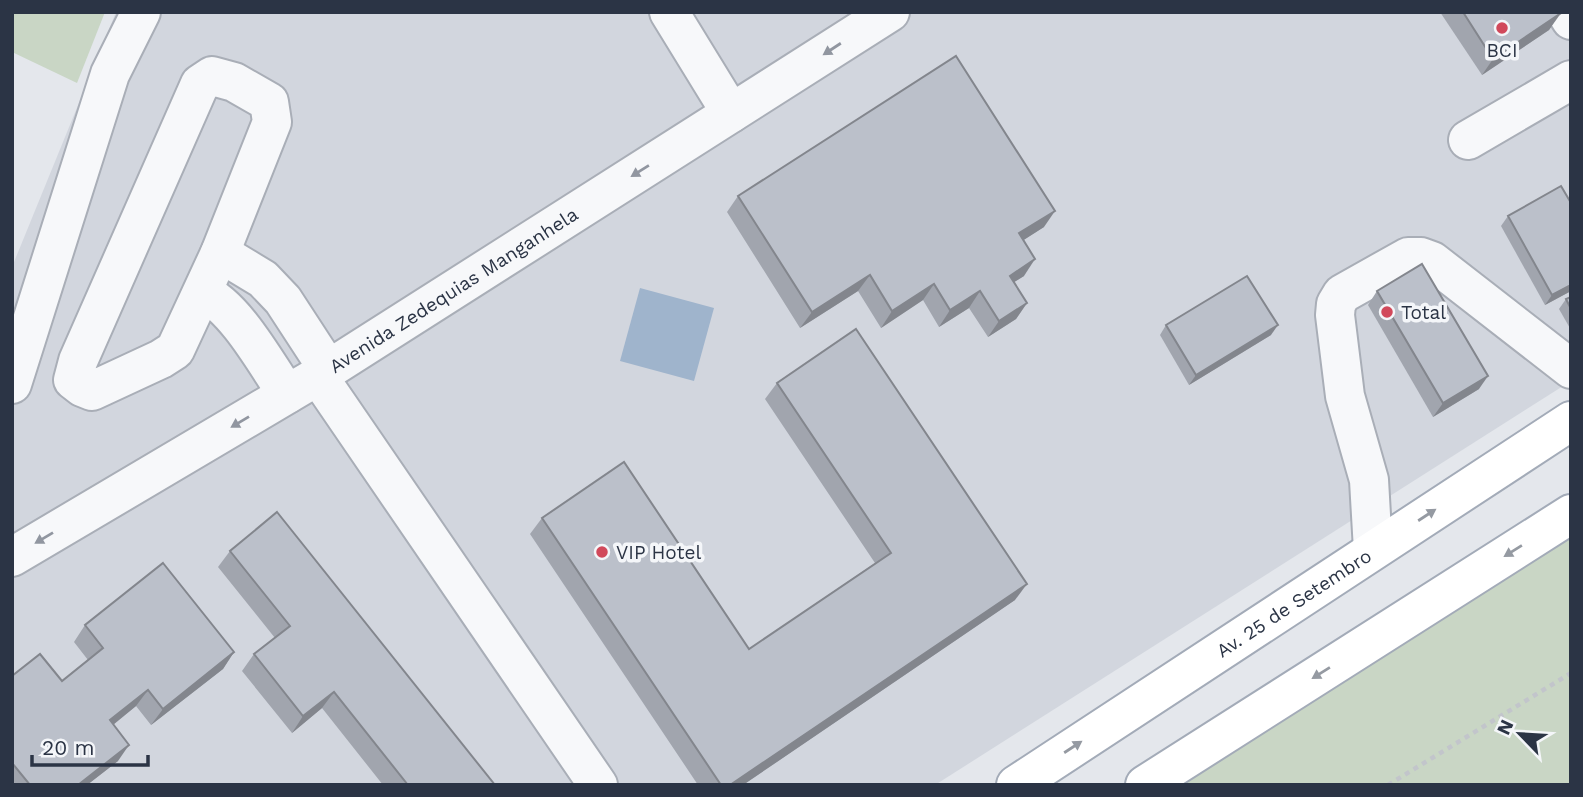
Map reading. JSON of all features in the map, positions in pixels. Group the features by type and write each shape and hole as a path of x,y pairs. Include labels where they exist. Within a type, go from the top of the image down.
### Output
{"main road":[{"name":"Av. 25 de Setembro","path":"1016,785 1571,421"},
{"path":"1145,785 1571,514"}],"street":[{"path":"12,384 110,74 141,12"},
{"path":"669,12 732,113"},
{"name":"Avenida Zedequias Manganhela","path":"12,558 311,380 890,12"},
{"path":"1566,12 1571,20"},
{"path":"212,76 234,82 269,102 272,122 220,253 175,350 92,391 73,380 78,361 200,84 212,76"},
{"path":"1468,140 1571,80"},
{"path":"220,253 263,279 283,300 311,380"},
{"path":"1373,550 1368,480 1345,396 1335,315 1335,304 1342,294 1408,257 1421,257 1432,261 1571,369"},
{"path":"203,293 212,297 311,380 598,785"}],"path":[{"path":"1388,785 1571,674"}],"shaded area":[{"path":"116,12 1571,12 1571,381 935,785 12,785 12,267"}],"green space":[{"path":"12,12 105,12 77,83 12,52"},
{"path":"1571,533 1571,785 1180,785"}],"water":[{"path":"640,288 714,308 694,381 620,361"}],"building":[{"path":"1463,12 1560,12 1561,13 1493,59"},
{"path":"956,56 1055,211 1019,233 1035,259 1010,276 1027,303 999,321 980,291 950,310 934,284 892,311 870,275 812,312 738,196"},
{"path":"1561,186 1571,203 1571,285 1552,295 1508,216"},
{"path":"1422,264 1488,376 1443,403 1377,291"},
{"path":"1247,276 1278,325 1196,375 1166,325"},
{"name":"VIP Hotel","path":"856,329 1027,584 730,785 721,785 542,518 624,462 749,649 891,553 777,383"},
{"path":"277,512 495,785 408,785 334,692 303,716 254,654 290,626 230,551"},
{"path":"163,563 234,652 163,709 148,690 110,720 129,745 78,785 30,785 12,763 12,676 40,654 62,681 103,648 85,625"}],"place":[{"name":"BCI","path":"1502,28"},
{"name":"Total","path":"1387,312"},
{"name":"VIP Hotel","path":"602,552"}]}
